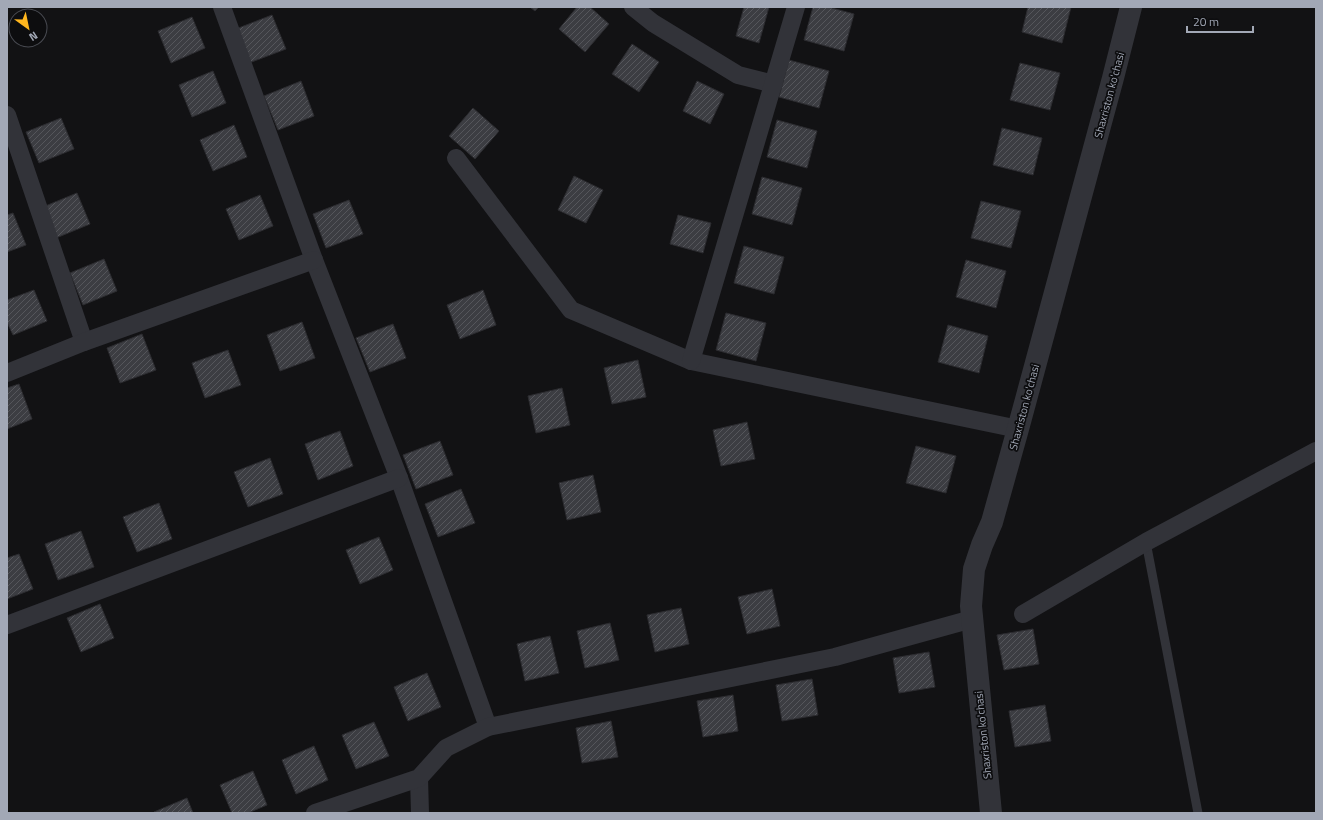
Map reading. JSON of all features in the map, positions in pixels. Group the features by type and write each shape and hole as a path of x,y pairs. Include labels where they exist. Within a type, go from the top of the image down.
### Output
{"street":[{"path":"222,7 314,260 398,478 488,727"},
{"path":"633,7 654,23 738,75 774,84"},
{"path":"691,360 796,7"},
{"name":"Shaxriston ko'chasi","path":"991,813 972,619 971,593 974,569 992,522 1018,429 1131,7"},
{"path":"7,116 84,342"},
{"path":"456,158 571,310 691,360 1018,429"},
{"path":"7,373 84,342 314,260"},
{"path":"1023,614 1146,542 1316,451"},
{"path":"7,624 398,478"},
{"path":"315,813 419,778 446,748 488,727 835,657 972,619"},
{"path":"419,778 420,813"}],"lane":[{"path":"1146,542 1198,813"}],"building":[{"path":"530,7 539,7 535,11"},
{"path":"577,7 590,7 609,24 585,52 559,29"},
{"path":"744,7 769,7 759,43 736,36"},
{"path":"813,7 828,7 854,14 844,51 804,40"},
{"path":"1028,7 1071,7 1062,43 1022,32"},
{"path":"272,15 286,49 249,63 236,29"},
{"path":"192,17 205,48 171,63 158,31"},
{"path":"632,44 659,62 639,92 612,74"},
{"path":"789,60 829,71 819,108 779,97"},
{"path":"1020,63 1060,73 1050,110 1010,100"},
{"path":"213,71 226,103 192,117 179,85"},
{"path":"301,81 314,116 278,130 264,96"},
{"path":"697,81 724,94 710,124 683,111"},
{"path":"473,108 499,131 475,159 449,136"},
{"path":"61,118 74,149 39,163 26,132"},
{"path":"777,120 817,131 807,168 767,157"},
{"path":"234,125 247,157 213,171 200,140"},
{"path":"1002,128 1042,138 1033,175 993,165"},
{"path":"574,176 603,190 586,223 558,210"},
{"path":"762,177 802,188 792,225 752,214"},
{"path":"77,193 90,224 56,238 43,207"},
{"path":"260,195 273,226 239,240 226,209"},
{"path":"349,200 363,234 326,248 313,214"},
{"path":"981,201 1021,211 1011,248 971,238"},
{"path":"13,213 26,245 7,252 7,215"},
{"path":"678,215 711,223 703,253 670,244"},
{"path":"744,246 784,257 774,294 734,283"},
{"path":"104,259 117,291 83,305 70,273"},
{"path":"966,260 1006,271 996,308 956,297"},
{"path":"34,290 47,321 13,335 7,322 7,300"},
{"path":"483,290 496,325 460,339 447,305"},
{"path":"726,313 766,323 756,361 716,350"},
{"path":"302,322 315,358 280,371 267,335"},
{"path":"393,324 406,358 370,372 356,338"},
{"path":"948,325 988,336 979,373 938,362"},
{"path":"142,334 156,370 120,383 107,348"},
{"path":"228,350 241,385 205,398 192,363"},
{"path":"638,360 646,397 612,404 604,368"},
{"path":"19,384 32,419 7,429 7,388"},
{"path":"562,388 570,425 536,433 528,396"},
{"path":"747,422 755,459 721,466 713,430"},
{"path":"340,431 353,466 318,480 305,444"},
{"path":"440,441 453,475 416,489 403,455"},
{"path":"916,446 956,456 946,493 906,483"},
{"path":"270,458 283,494 248,507 234,472"},
{"path":"593,475 601,512 567,520 559,483"},
{"path":"461,489 475,523 438,537 425,504"},
{"path":"159,503 172,539 137,552 123,517"},
{"path":"81,531 94,567 58,580 45,544"},
{"path":"379,537 393,570 360,584 346,550"},
{"path":"19,554 33,589 7,599 7,558"},
{"path":"772,589 780,626 747,634 738,597"},
{"path":"100,604 114,638 81,652 67,618"},
{"path":"681,608 689,644 655,652 647,615"},
{"path":"610,623 619,660 585,668 577,631"},
{"path":"1033,629 1039,664 1004,670 997,635"},
{"path":"550,636 559,673 525,681 517,644"},
{"path":"929,652 935,687 899,693 893,658"},
{"path":"427,673 441,707 408,721 394,687"},
{"path":"812,679 818,715 782,721 776,685"},
{"path":"733,695 738,731 703,737 697,701"},
{"path":"1045,705 1051,741 1015,747 1009,711"},
{"path":"611,721 618,757 582,763 576,728"},
{"path":"374,722 389,756 356,769 342,735"},
{"path":"314,746 328,780 296,794 282,760"},
{"path":"253,771 267,805 248,813 232,813 220,785"},
{"path":"187,798 193,813 154,812"}]}
